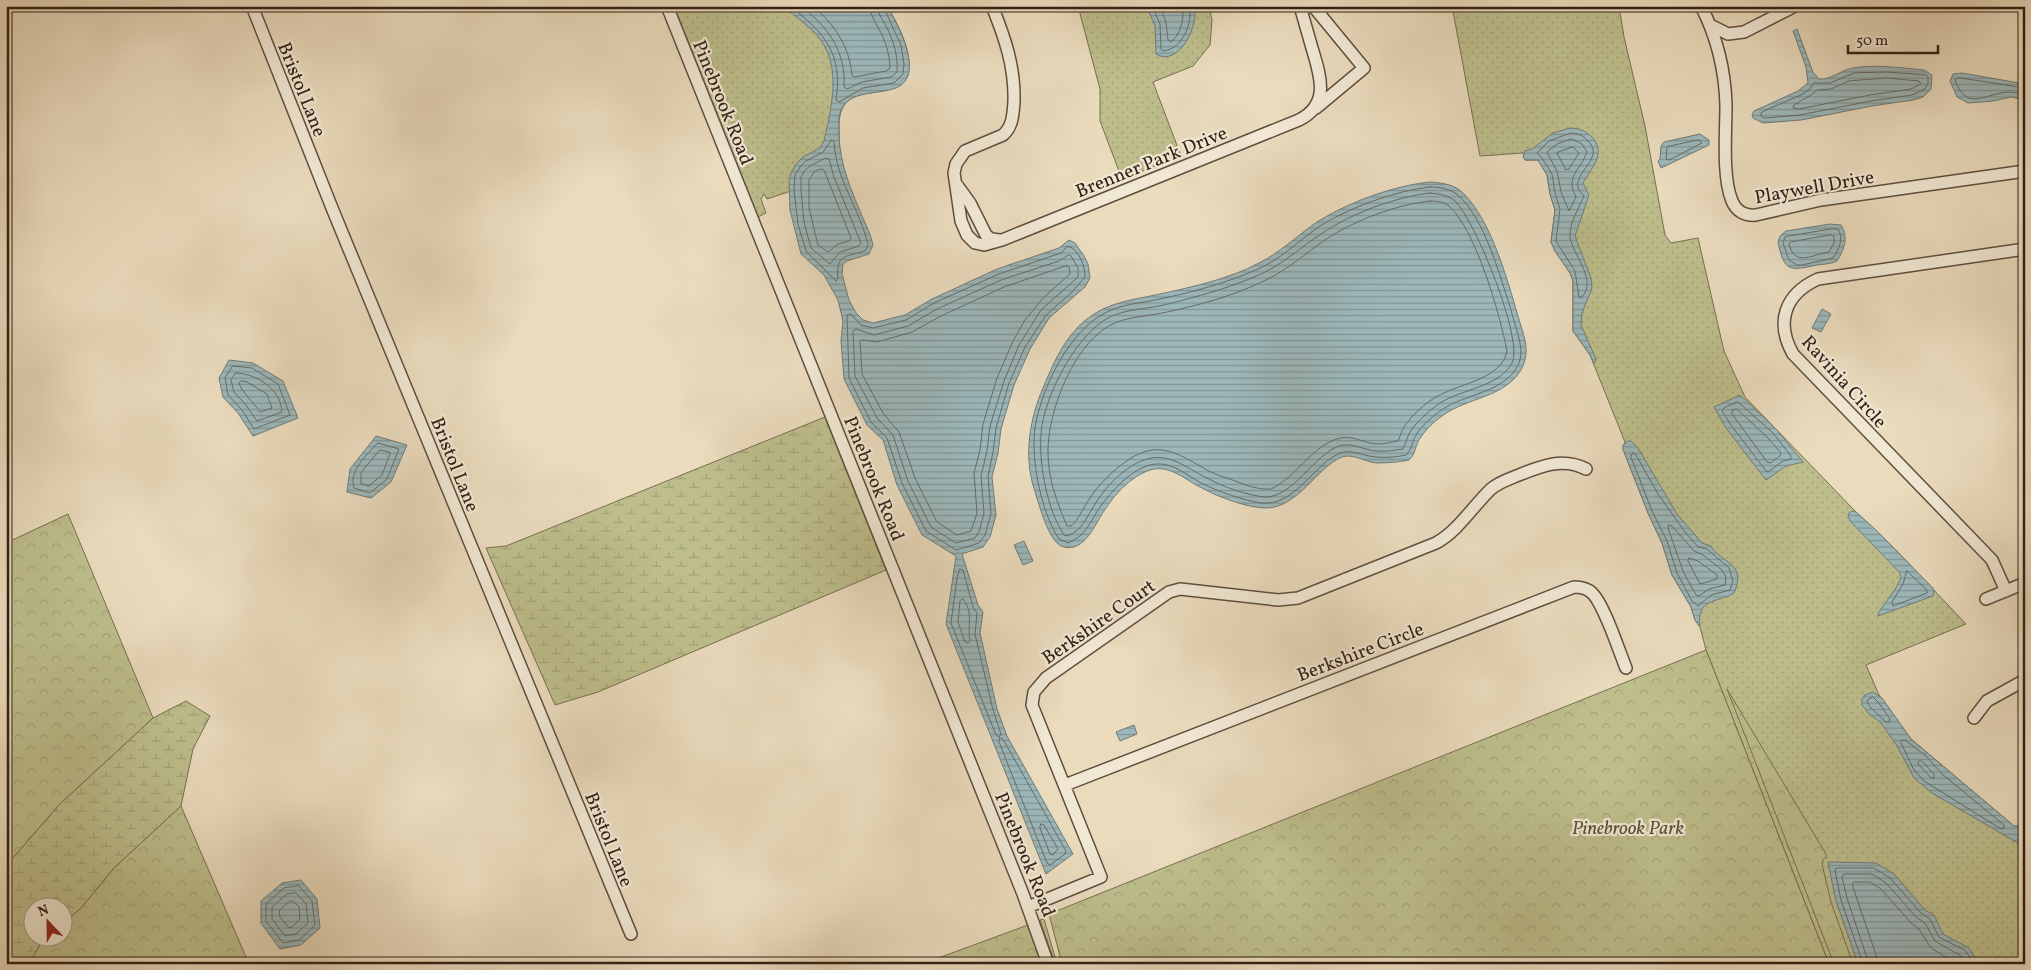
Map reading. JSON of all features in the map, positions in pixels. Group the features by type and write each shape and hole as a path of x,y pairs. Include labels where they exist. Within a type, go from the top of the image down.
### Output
{"street":[{"name":"Bristol Lane","path":"252,6 332,208 631,934"},
{"name":"Pinebrook Road","path":"667,6 1028,907 1048,964"},
{"name":"Brenner Park Drive","path":"992,6 1007,46 1012,66 1014,91 1013,117 1008,130 961,155 955,168 961,221 967,235 975,243 984,245 1002,240 1299,120 1311,112 1364,68 1313,6"},
{"path":"1300,6 1321,82 1320,96 1311,112"},
{"name":"Playwell Drive","path":"1701,6 1717,44 1724,86 1726,163 1729,192 1735,207 1746,215 1821,200 2025,171"},
{"path":"1710,25 1728,34 1744,32 1795,6"},
{"path":"956,184 970,203 986,235 991,239 1002,240"},
{"name":"Ravinia Circle","path":"2006,591 1992,560 1793,354 1786,339 1784,325 1786,311 1795,295 1804,286 1818,280 2025,249"},
{"name":"Berkshire Court","path":"1028,907 1101,877 1034,710 1032,701 1034,692 1046,678 1165,593 1180,589 1278,600 1298,598 1436,543 1448,535 1492,487 1504,481 1537,468 1557,463 1570,464 1586,470"},
{"path":"1986,599 2025,583"},
{"name":"Berkshire Circle","path":"1064,785 1574,587 1585,588 1599,602 1626,668"},
{"path":"1974,718 1987,701 2025,680"}],"green space":[{"path":"674,6 887,6 907,49 909,58 908,76 900,85 855,97 846,103 841,113 839,130 840,152 845,173 767,199 764,194 761,199 766,213 758,217"},
{"path":"1078,6 1209,6 1212,20 1210,45 1193,66 1153,82 1181,156 1122,179 1100,121 1100,89"},
{"path":"1452,6 1619,6 1624,37 1645,126 1665,235 1671,243 1698,238 1724,351 1745,397 1966,624 1866,665 1879,695 1911,739 2014,826 2025,827 2025,964 1829,964 1706,650 1700,627 1695,620 1691,607 1672,575 1662,543 1623,449 1625,442 1590,355 1573,331 1573,281 1551,242 1555,210 1547,175 1538,160 1525,160 1523,153 1480,156"},
{"path":"825,417 886,570 598,692 555,705 486,548 506,546"},
{"path":"68,514 153,718 60,804 6,866 6,543"},
{"name":"Pinebrook Park","path":"1706,650 1829,964 1062,964 1049,914"},
{"path":"1727,689 1826,854 1822,864 1831,902 1853,964 1834,964"},
{"path":"186,701 210,716 193,749 181,806 114,868 81,908 72,916 72,898 22,898 22,948 38,948 29,964 6,964 6,866 60,804 153,718"},
{"path":"181,806 249,964 29,964 38,948 72,948 72,916 81,908 114,868"},
{"path":"1044,919 1057,964 1055,964 1040,920"},
{"path":"1028,925 1042,964 922,964"}],"water":[{"path":"782,6 887,6 907,49 909,72 905,82 889,90 856,96 844,105 839,116 840,147 844,167 873,245 869,254 843,264 842,274 849,300 856,313 863,320 873,323 905,315 932,299 997,269 1059,248 1069,240 1075,243 1088,264 1090,278 1085,287 1049,318 1030,349 1014,385 1001,429 992,477 996,515 990,537 983,547 962,554 978,605 983,612 980,633 997,709 1007,736 1073,854 1046,874 946,624 956,556 922,535 897,485 883,440 867,425 844,379 841,341 843,321 838,300 824,275 801,254 790,210 789,181 796,164 803,157 820,148 824,141 832,102 833,76 827,50 820,39 807,25"},
{"path":"1146,6 1194,6 1194,23 1191,33 1180,50 1164,57 1156,54 1155,25"},
{"path":"1797,29 1813,72 1819,79 1828,78 1853,68 1871,66 1897,67 1924,70 1932,75 1931,89 1923,97 1913,100 1801,120 1763,123 1753,118 1754,111 1798,91 1808,83 1806,67 1793,31"},
{"path":"1962,73 2025,84 2025,100 2011,97 1968,103 1957,97 1950,81 1953,74"},
{"path":"1570,128 1579,129 1587,133 1592,137 1598,149 1596,161 1583,183 1589,195 1575,236 1591,278 1592,288 1582,313 1581,325 1596,359 1594,364 1573,331 1573,281 1551,242 1555,210 1547,175 1538,160 1525,160 1523,157 1525,151 1532,149 1553,133"},
{"path":"1700,134 1709,140 1709,145 1661,168 1658,161 1660,159 1661,146 1664,142"},
{"path":"1430,182 1443,183 1459,189 1472,204 1490,233 1509,285 1526,344 1524,363 1515,378 1496,391 1452,410 1439,418 1423,434 1409,460 1378,463 1351,456 1342,457 1324,469 1288,501 1266,508 1242,504 1225,498 1171,471 1164,469 1150,470 1130,481 1118,493 1084,541 1071,547 1064,547 1058,544 1048,530 1033,485 1029,461 1030,436 1038,399 1050,371 1063,347 1079,326 1088,318 1107,307 1235,274 1266,259 1314,224 1340,209 1400,187"},
{"path":"1830,224 1841,225 1845,234 1842,252 1837,261 1800,268 1790,267 1786,264 1780,252 1778,242 1780,236 1786,231"},
{"path":"1822,309 1831,314 1821,332 1812,328"},
{"path":"229,360 253,363 283,381 298,418 253,436 238,413 223,397 219,378"},
{"path":"1740,395 1777,430 1803,462 1786,466 1766,480 1726,428 1714,407"},
{"path":"376,436 407,445 391,482 371,498 347,492 350,469"},
{"path":"1631,441 1638,448 1677,514 1702,543 1711,546 1715,552 1731,564 1738,575 1734,593 1709,603 1701,611 1700,627 1695,620 1691,607 1672,575 1662,543 1629,465 1623,449 1623,445"},
{"path":"1852,511 1856,512 1876,530 1932,587 1934,590 1933,596 1878,616 1896,588 1901,578 1900,573 1850,521 1848,514"},
{"path":"1024,541 1033,561 1023,565 1014,545"},
{"path":"1873,692 1882,698 1911,739 2014,826 2025,827 2025,852 2016,842 1932,793 1914,778 1896,744 1880,722 1869,714 1862,705 1862,699 1865,695"},
{"path":"1134,725 1137,734 1120,741 1116,732"},
{"path":"1828,862 1876,863 1894,874 1925,910 1934,915 1943,934 1969,948 1979,964 1861,964 1857,961 1836,901"},
{"path":"301,880 317,899 320,928 301,945 280,949 261,923 261,901 282,883"}]}
